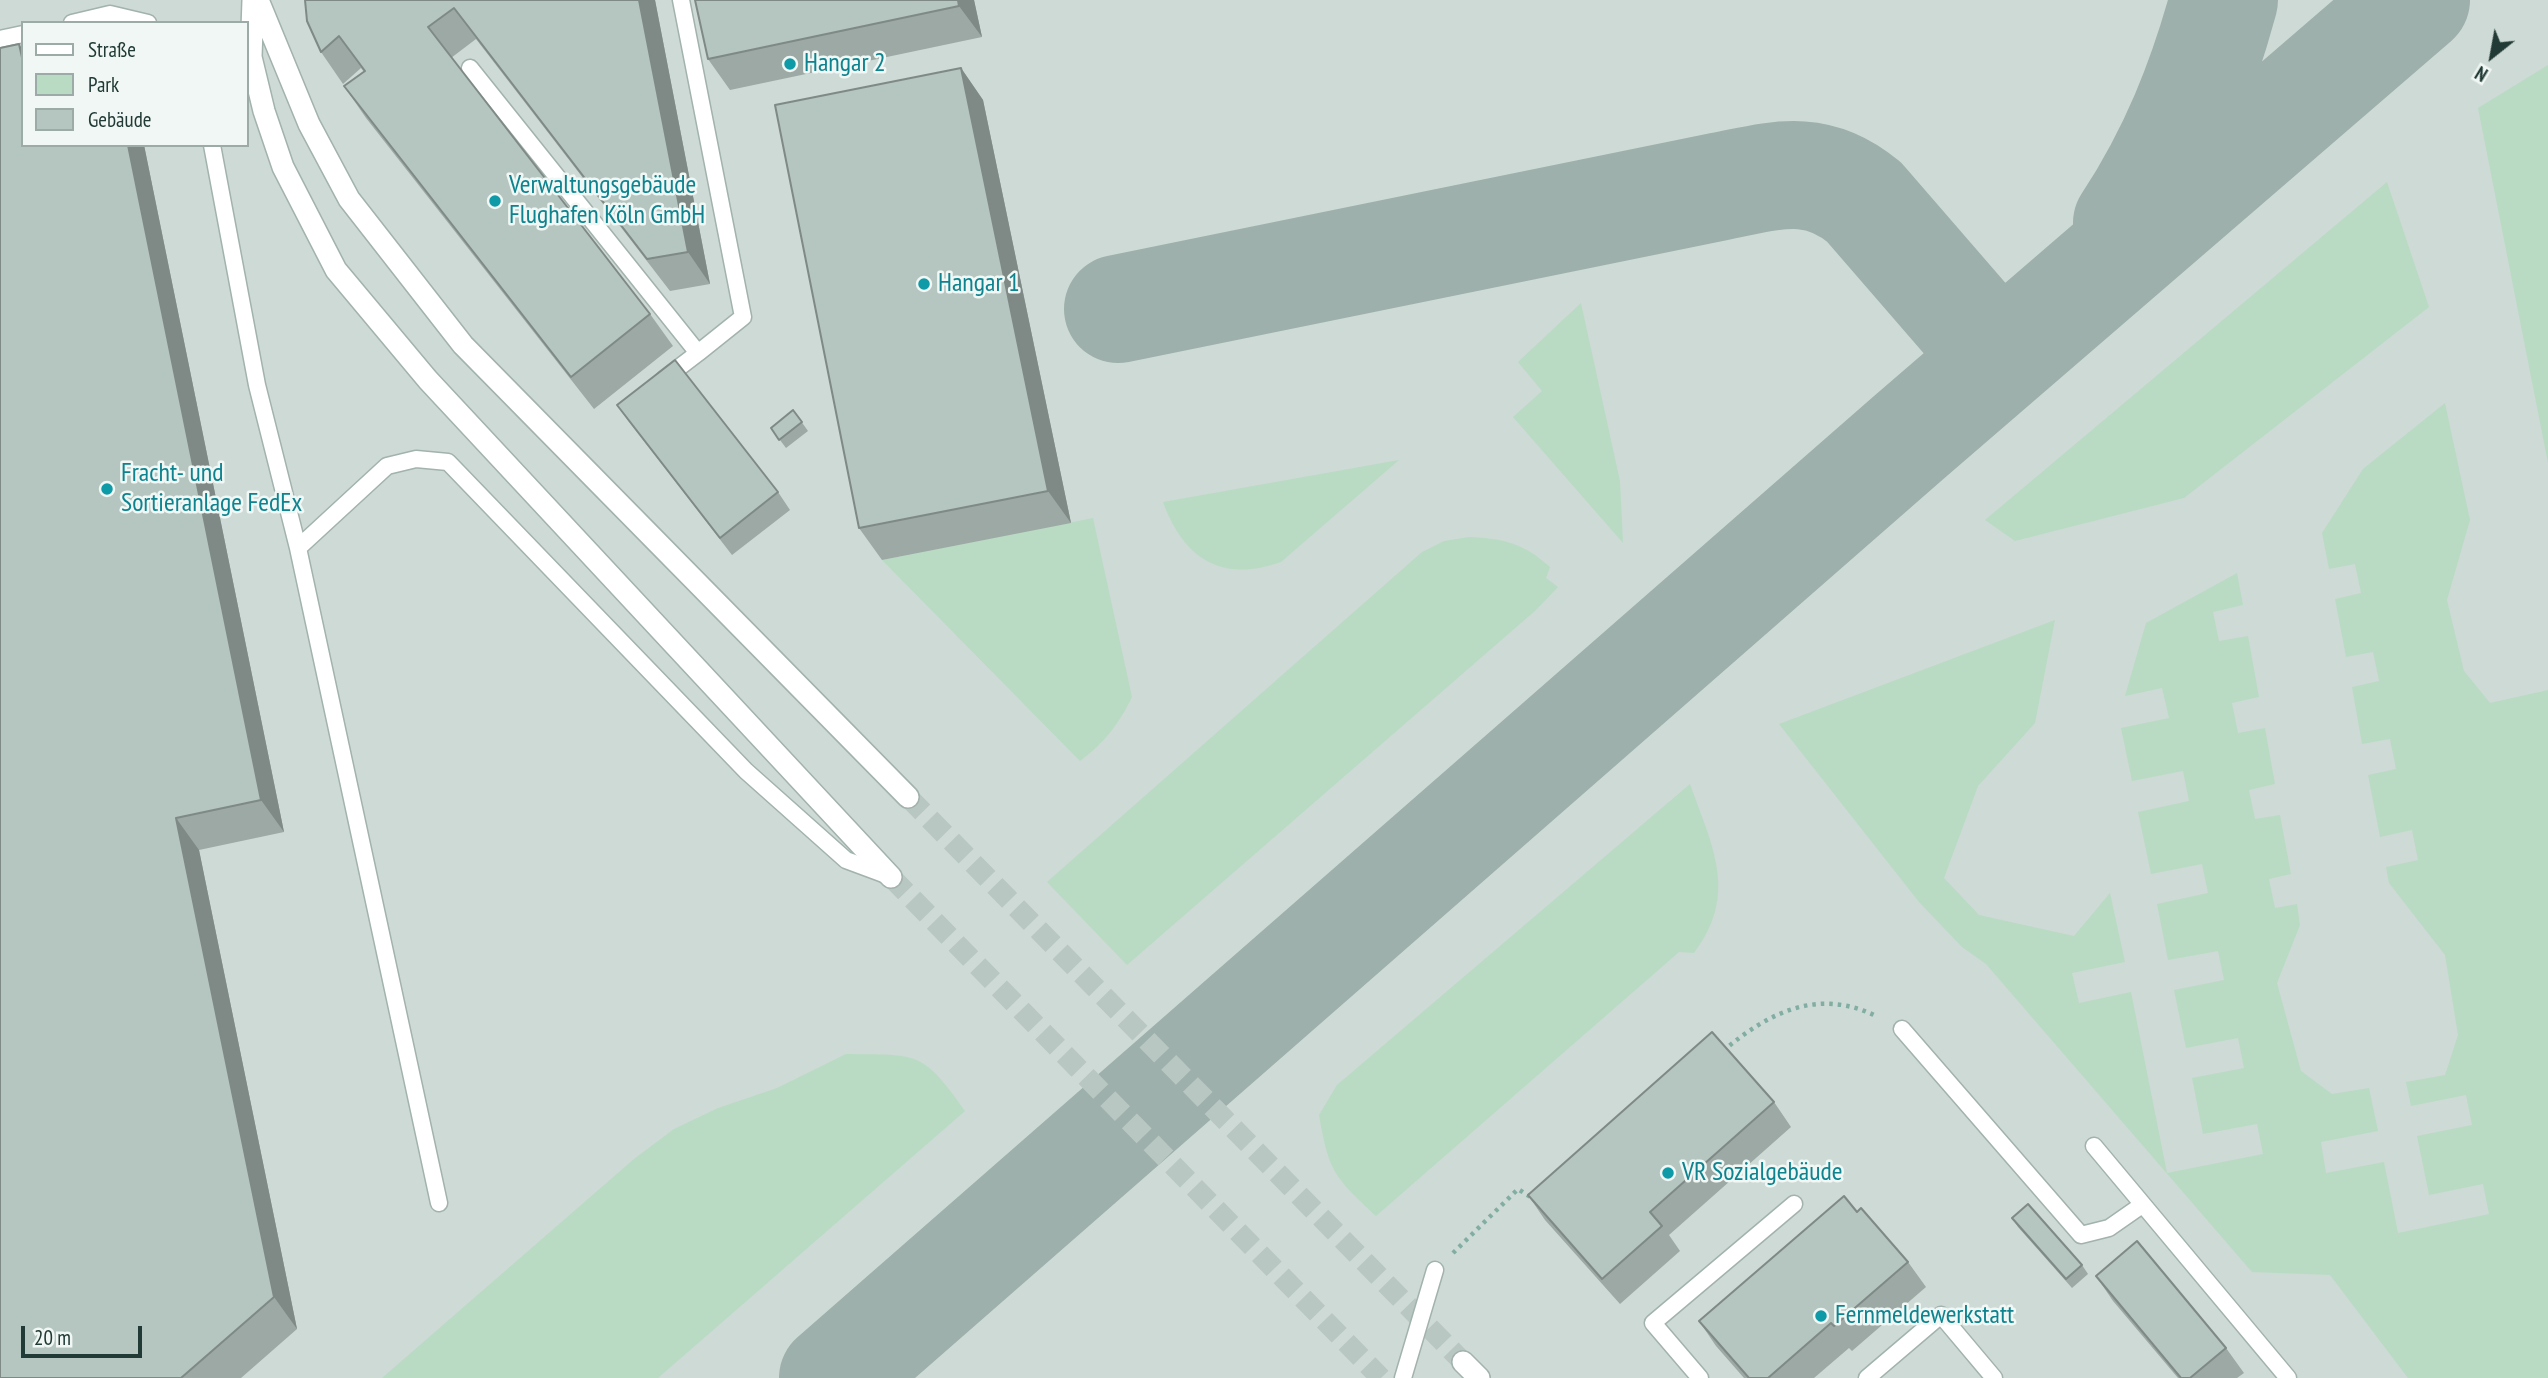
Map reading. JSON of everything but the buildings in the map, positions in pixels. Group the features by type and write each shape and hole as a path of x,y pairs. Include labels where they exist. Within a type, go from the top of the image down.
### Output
{"street":[{"path":"256,0 309,124 349,199 463,345 908,797"},
{"path":"256,0 251,57 264,111 283,167 336,270 428,380 891,877"},
{"path":"1464,1362 1479,1378"}],"lane":[{"path":"647,391 743,317 681,0"},
{"path":"80,21 110,14 140,21"},
{"path":"0,39 21,34"},
{"path":"470,68 698,353"},
{"path":"212,147 257,385 298,548 439,1203"},
{"path":"298,548 387,466 416,459 448,462 746,771 846,860 891,877"},
{"path":"1902,1029 2081,1235 2109,1228 2142,1205"},
{"path":"2094,1146 2288,1378"},
{"path":"1700,1378 1653,1323 1794,1204"},
{"path":"1403,1378 1435,1270"},
{"path":"1867,1378 1941,1315 1994,1378"}],"path":[{"path":"1718,1055 1759,1022 1812,1004 1852,1007 1902,1029"},
{"path":"1435,1270 1518,1189 1535,1200"}],"shaded area":[{"path":"0,0 2548,0 2548,1378 0,1378"}],"green space":[{"path":"2548,65 2548,463 2478,108"},
{"path":"2387,182 2429,307 2184,498 2015,541 1985,520"},
{"path":"1581,303 1620,481 1623,543 1513,417 1542,391 1518,362"},
{"path":"2445,403 2470,520 2447,600 2464,671 2490,703 2548,690 2548,1378 2408,1378 2330,1275 2252,1272 1986,964 1962,947 1919,902 1779,724 2055,620 2035,723 1978,786 1944,878 1979,915 2074,936 2110,893 2125,962 2072,973 2079,1003 2131,992 2167,1173 2263,1154 2257,1124 2203,1134 2192,1078 2244,1068 2238,1038 2186,1048 2174,990 2224,980 2218,951 2168,960 2157,904 2208,893 2202,864 2151,874 2138,812 2189,801 2183,771 2132,781 2121,728 2169,718 2162,688 2125,696 2146,623 2237,573 2243,605 2213,612 2219,641 2248,636 2259,697 2232,703 2238,733 2265,728 2275,784 2249,790 2255,819 2280,815 2291,874 2269,879 2275,908 2297,904 2300,925 2277,983 2301,1071 2332,1094 2369,1088 2378,1131 2321,1142 2326,1173 2384,1162 2398,1233 2489,1214 2483,1184 2429,1195 2417,1136 2472,1125 2466,1095 2411,1106 2406,1082 2445,1075 2458,1035 2445,955 2389,883 2386,867 2418,860 2412,830 2380,837 2368,775 2396,769 2390,739 2362,744 2352,687 2379,681 2373,652 2346,657 2335,599 2361,593 2355,564 2329,569 2322,533 2363,469"},
{"path":"1399,460 1281,562 1260,568 1223,567 1207,561 1194,552 1182,538 1163,502"},
{"path":"1093,518 1132,697 1110,732 1080,761 882,560"},
{"path":"1469,537 1503,541 1532,553 1550,567 1546,578 1558,587 1536,610 1127,965 1047,882 1422,552 1444,541"},
{"path":"1690,784 1713,849 1718,890 1708,931 1694,953 1679,952 1376,1216 1336,1173 1326,1150 1319,1115 1337,1085"},
{"path":"846,1054 904,1056 916,1060 938,1076 965,1111 658,1378 382,1378 634,1159 674,1129 718,1108 777,1088"}],"taxiway":[{"path":"2127,223 2158,170 2184,116 2196,88 2224,0"},
{"path":"833,1378 1907,439 2416,0"},
{"path":"1118,309 1757,179 1794,175 1828,181 1846,189 1864,202 2000,359"}],"tunnel":[{"path":"908,797 1463,1362"},
{"path":"891,877 1381,1378"}],"place":[{"name":"Hangar 2","path":"790,64"},
{"name":"Verwaltungsgebäude Flughafen Köln GmbH","path":"495,201"},
{"name":"Hangar 1","path":"924,284"},
{"name":"Fracht- und Sortieranlage FedEx","path":"107,489"},
{"name":"VR Sozialgebäude","path":"1668,1173"},
{"name":"Fernmeldewerkstatt","path":"1821,1316"}]}
